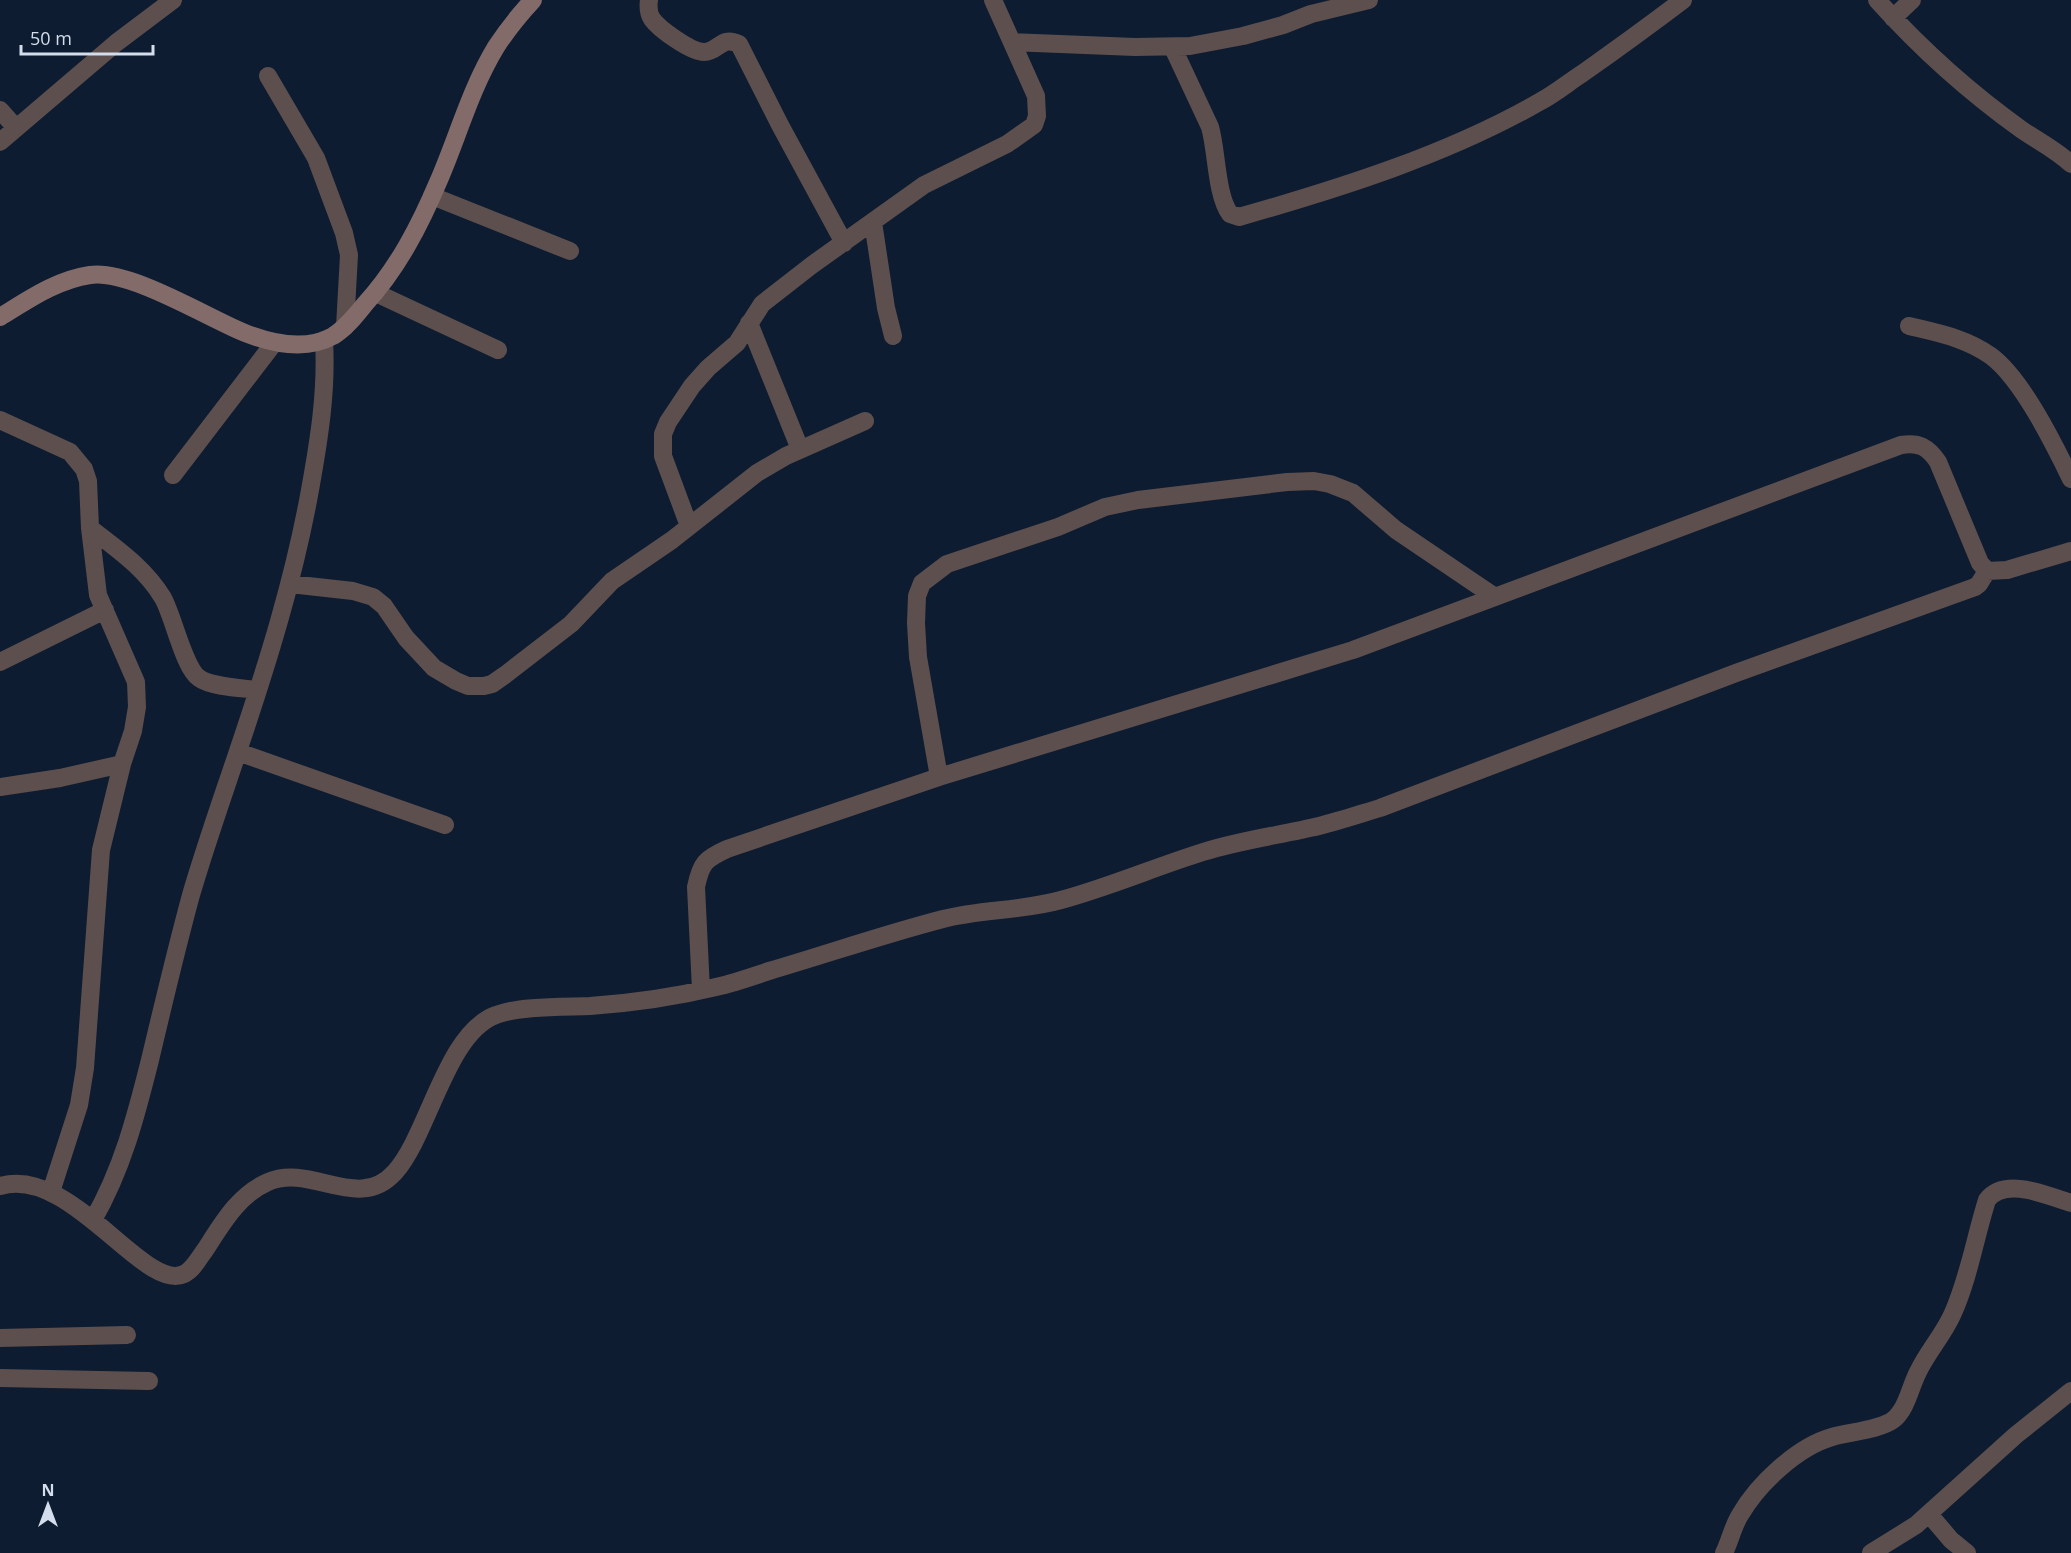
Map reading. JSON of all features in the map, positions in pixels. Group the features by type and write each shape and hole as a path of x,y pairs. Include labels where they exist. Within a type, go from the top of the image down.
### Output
{"street":[{"path":"0,142 116,43 173,0"},
{"path":"0,317 58,284 91,274 113,275 148,288 248,334 274,343 311,344 334,335 345,327 376,293 398,262 423,218 460,126 496,48 532,0"},
{"path":"649,0 648,10 652,19 694,51 712,50 722,42 729,41 739,44 844,243"},
{"path":"689,526 663,456 663,434 668,422 692,386 708,368 737,343 762,304 924,185 1007,144 1034,125 1037,116 1036,96 993,0"},
{"path":"1012,42 1173,48 1243,36 1283,25 1311,14 1369,0"},
{"path":"1173,48 1212,132 1223,200 1230,214 1239,217 1419,158 1500,123 1543,100 1683,0"},
{"path":"1877,0 1893,18 1966,86 2022,130 2060,154 2071,164"},
{"path":"1893,18 1911,0"},
{"path":"268,76 316,158 344,233 349,255 345,327"},
{"path":"0,110 16,128"},
{"path":"432,196 570,250"},
{"path":"873,222 886,308 893,336"},
{"path":"376,293 498,350"},
{"path":"749,323 800,449"},
{"path":"1909,326 1953,336 1992,357 2020,390 2049,435 2071,479"},
{"path":"93,1220 106,1197 124,1155 191,895 290,584 302,537 322,421 325,391 324,340"},
{"path":"172,475 274,343"},
{"path":"0,420 70,452 78,460 88,481 90,528 98,595 136,682 137,707 133,731 122,764 101,850 85,1068 79,1105 51,1192"},
{"path":"290,584 353,591 374,597 384,606 406,638 434,668 468,686 492,684 571,624 612,581 689,526 757,473 800,449 865,421"},
{"path":"701,990 696,887 699,871 710,856 939,777 1353,650 1901,445 1910,443 1924,446 1931,451 1938,462 1980,563 1987,571"},
{"path":"939,777 918,657 917,596 922,583 947,564 982,550 1058,527 1105,507 1138,500 1287,482 1330,484 1353,493 1396,530 1496,597"},
{"path":"90,528 133,561 154,585 170,613 188,665 193,673 208,682 258,690"},
{"path":"1987,571 2007,570 2071,551"},
{"path":"0,1186 16,1183 27,1184 51,1192 82,1209 151,1267 172,1276 181,1276 189,1271 198,1260 237,1204 270,1180 298,1176 345,1188 370,1188 379,1185 395,1173 408,1153 445,1074 460,1049 478,1026 491,1016 506,1011 599,1005 716,987 944,919 1059,901 1204,852 1323,825 1380,808 1747,669 1975,586 1979,584 1987,571"},
{"path":"0,662 105,610"},
{"path":"238,752 445,825"},
{"path":"0,787 60,778 122,764"},
{"path":"1724,1553 1738,1517 1747,1503 1784,1465 1819,1441 1880,1426 1892,1420 1900,1412 1917,1374 1946,1329 1954,1311 1967,1274 1980,1221 1987,1200 1992,1193 2002,1189 2024,1190 2071,1203"},
{"path":"0,1338 127,1335"},
{"path":"0,1378 149,1381"},
{"path":"1871,1553 1916,1525 2016,1435 2071,1391"},
{"path":"1929,1514 1967,1553"}]}
